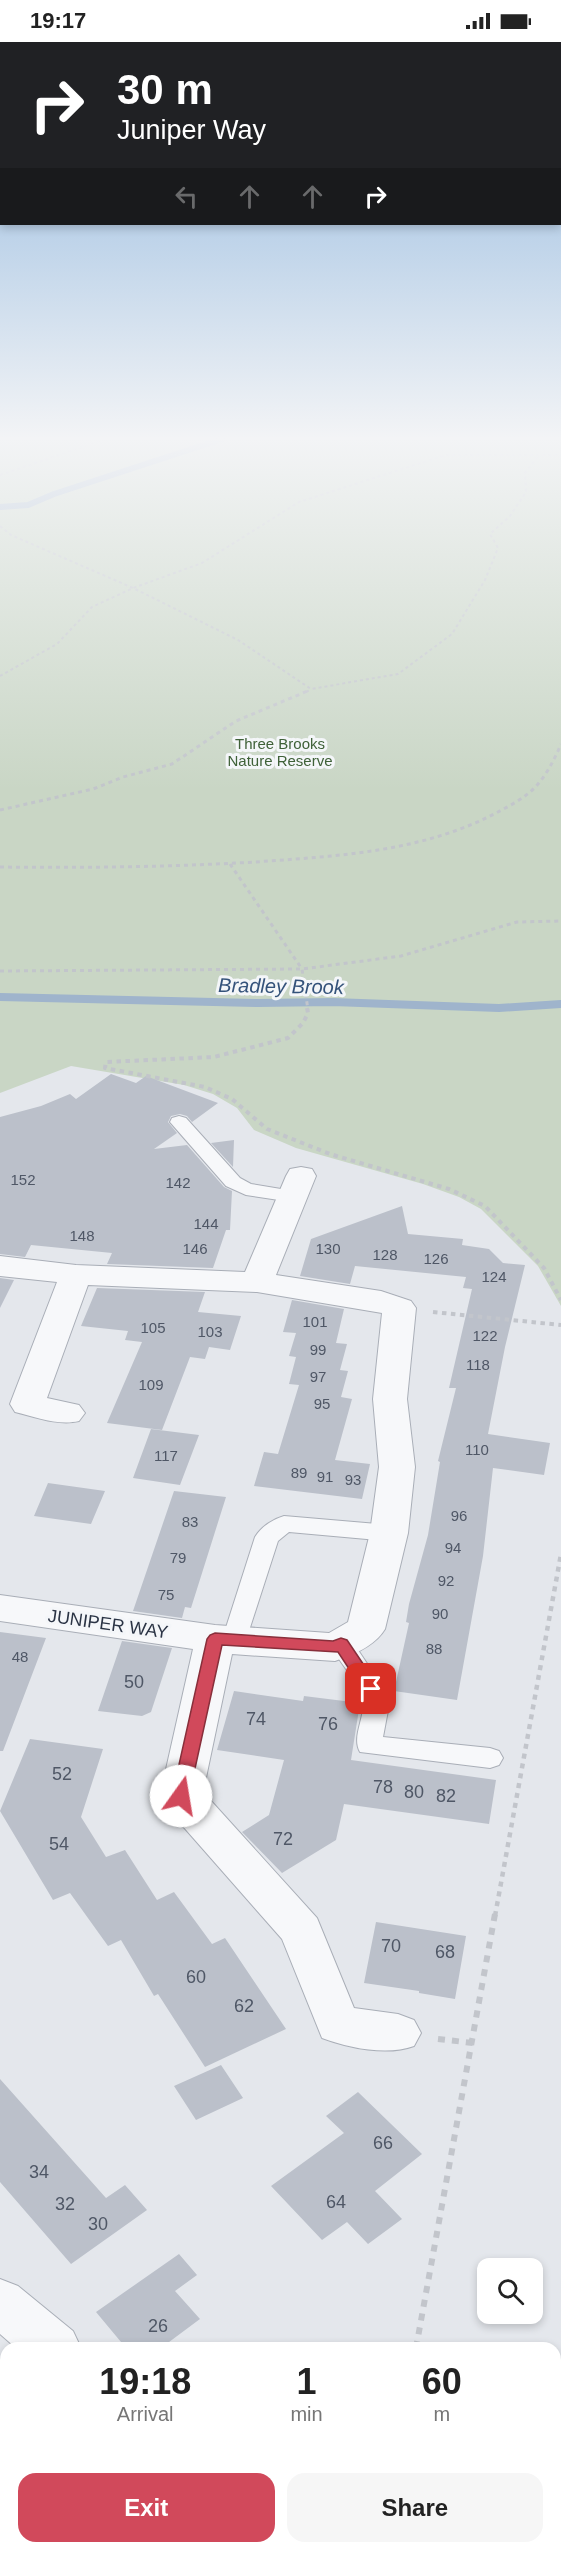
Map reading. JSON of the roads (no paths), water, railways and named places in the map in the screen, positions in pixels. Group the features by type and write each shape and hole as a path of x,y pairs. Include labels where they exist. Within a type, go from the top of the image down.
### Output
{"street":[{"path":"0,1266 76,1275 257,1282 297,1186"},
{"path":"67,1413 27,1404 76,1275"},
{"name":"JUNIPER WAY","path":"0,1608 225,1639 335,1647 366,1629 389,1533 397,1467 390,1399 399,1308 381,1301 257,1282"},
{"path":"225,1639 181,1796 301,1930 338,2025 398,2033"},
{"path":"0,2302 48,2342"}],"lane":[{"path":"179,1122 233,1182 246,1189 297,1186"},
{"path":"225,1639 267,1537 285,1524 389,1533"},
{"path":"341,1644 371,1689 376,1705 369,1745 490,1758"}],"waterway":[{"name":"Bradley Brook","path":"0,997 257,1003 333,1002 499,1008 561,1004"}],"park label":[{"name":"Three Brooks Nature Reserve","path":"280,752"}]}
